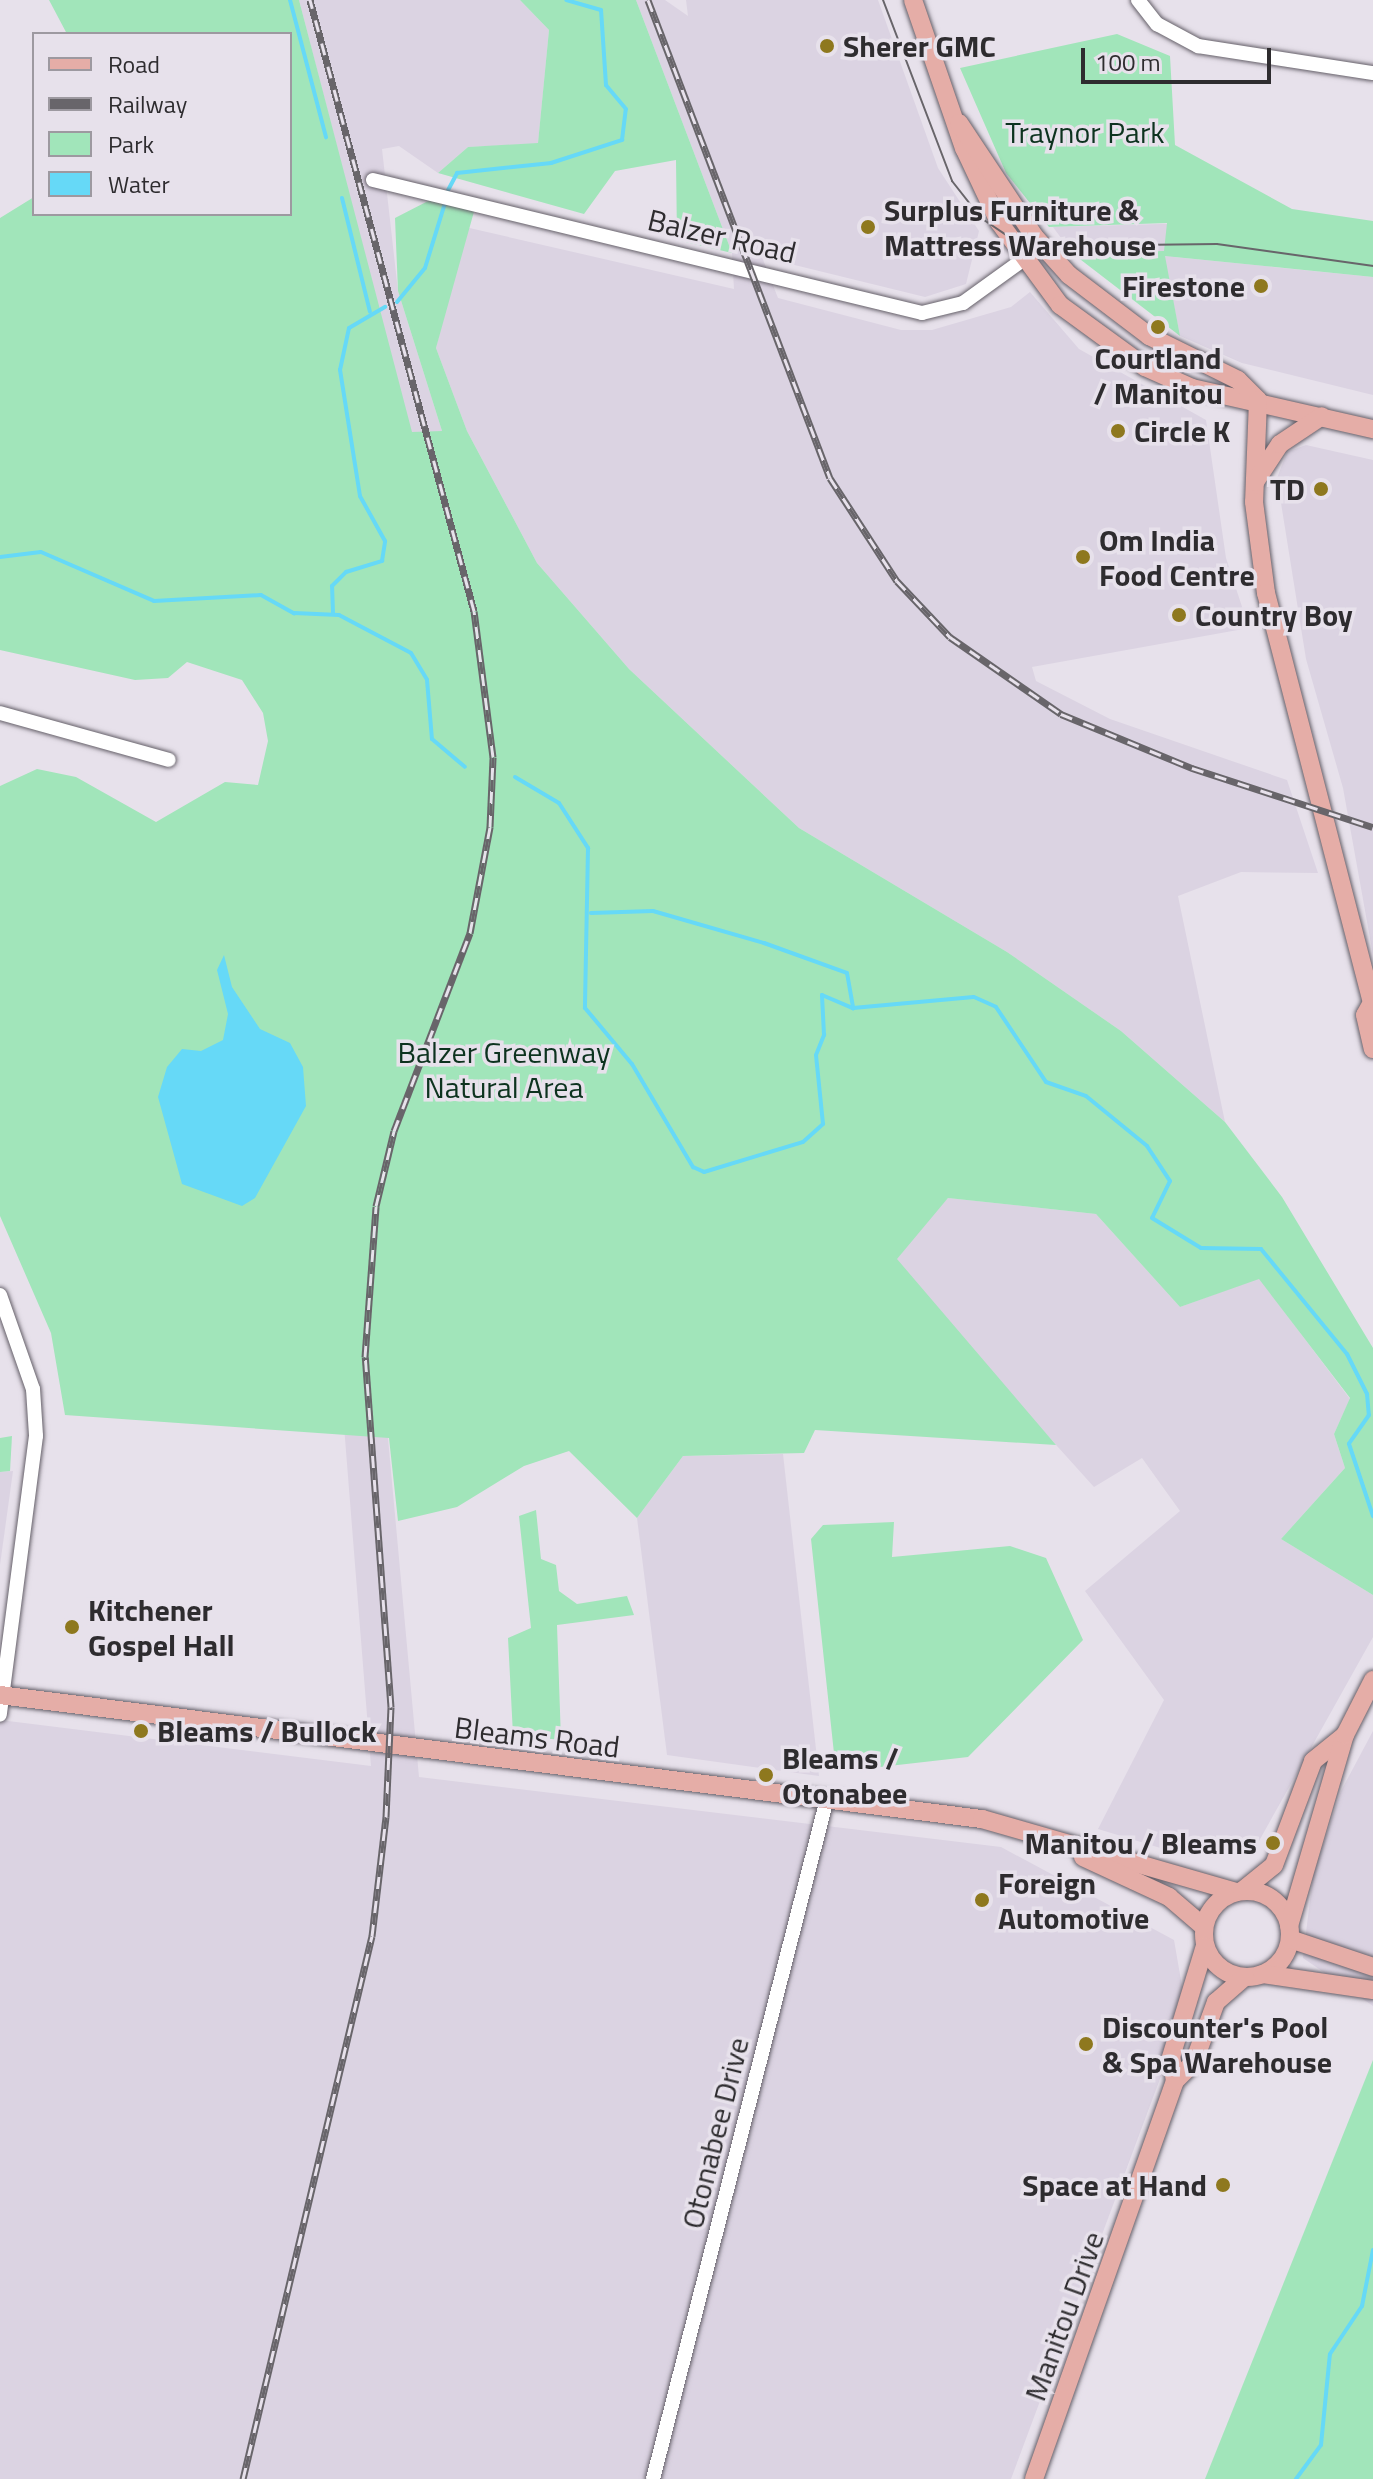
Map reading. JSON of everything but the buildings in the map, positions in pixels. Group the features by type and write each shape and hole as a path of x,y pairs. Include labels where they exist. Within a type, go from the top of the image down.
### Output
{"main road":[{"path":"913,0 959,123 964,148 1025,262 1046,288 1145,367 1229,401 1258,400 1373,429"},
{"path":"959,123 1042,246 1107,307 1238,380 1258,400 1253,484 1269,609 1372,1007 1365,1015 1373,1049"},
{"path":"1253,484 1280,444 1322,416"},
{"path":"1254,1976 1281,1960 1345,1735 1368,1688"},
{"name":"Bleams Road","path":"2,1695 982,1819 1063,1846 1239,1892"},
{"path":"1345,1735 1313,1761 1274,1865 1239,1892 1215,1905 1205,1937 1223,1970 1373,1990"},
{"name":"Bleams Road","path":"1063,1846 1169,1897 1205,1937"},
{"path":"1239,1892 1272,1899 1289,1932 1373,1967"},
{"name":"Manitou Drive","path":"1175,2081 1171,2057 1205,1937"},
{"name":"Manitou Drive","path":"1034,2479 1175,2081 1194,2062 1216,2002 1254,1976"}],"street":[{"path":"1138,0 1157,24 1198,46 1373,73"},
{"name":"Balzer Road","path":"373,180 922,313 963,303 1025,262 1042,246"},
{"path":"0,713 169,760"},
{"path":"0,1295 33,1389 36,1436 0,1715"},
{"name":"Otonabee Drive","path":"653,2479 827,1799"}],"shaded area":[{"path":"299,0 520,0 549,30 538,144 468,147 438,173 399,146 382,149 398,291 453,466 379,1340 419,1777 1001,1847 1174,1940 1186,2009 1011,2479 0,2479 0,1720 371,1766 339,1363 394,368"},
{"path":"636,0 665,0 688,16 686,0 878,0 938,168 979,231 966,284 925,297 762,257 778,298 901,330 932,330 1011,307 1030,292 1079,349 1206,420 1226,558 1249,628 1032,667 1036,681 1110,719 1287,780 1318,873 1241,872 1178,896 1225,1122 1121,1031 1007,952 799,828 629,669 537,563 467,431 436,348 465,227 734,289 732,253"},
{"path":"1196,223 1285,261 1072,253 1053,227"},
{"path":"1164,256 1373,277 1373,395 1242,363 1180,336"},
{"path":"1306,445 1373,460 1373,955 1343,788 1306,659 1277,478 1287,452"},
{"path":"948,1198 1096,1214 1180,1307 1259,1278 1350,1399 1334,1434 1345,1468 1281,1539 1373,1595 1373,1637 1259,1841 1190,1857 1098,1829 1164,1700 1085,1591 1180,1511 1142,1458 1094,1487 929,1304 894,1256"},
{"path":"783,1454 819,1776 667,1755 637,1518 683,1456"},
{"path":"13,1471 0,1565 0,1472"},
{"path":"1373,1731 1373,2006 1303,1958 1313,1875 1341,1791"}],"green space":[{"name":"Balzer Greenway Natural Area","path":"49,0 299,0 412,432 442,431 398,291 395,218 430,200 475,208 436,348 467,431 537,563 629,669 799,828 1007,952 1121,1031 1225,1122 1282,1197 1373,1348 1373,1595 1281,1539 1345,1468 1334,1434 1350,1398 1259,1279 1180,1307 1096,1214 948,1198 897,1259 1056,1445 815,1430 804,1453 683,1456 637,1518 569,1451 524,1466 457,1507 398,1521 389,1438 65,1415 51,1333 0,1216 0,786 37,769 76,777 156,822 225,782 258,785 268,741 263,713 242,680 187,662 168,678 135,680 0,650 0,218 32,198 32,216 292,216 292,32 66,32"},
{"path":"520,0 636,0 732,253 677,240 676,160 615,171 584,214 438,173 468,147 538,143 549,30"},
{"name":"Traynor Park","path":"1117,34 1170,56 1175,145 1292,209 1373,221 1373,277 1165,256 1180,336 1072,253 1164,251 1167,223 1049,227 1006,173 960,68"},
{"path":"12,1436 10,1471 0,1472 0,1438"},
{"path":"536,1510 541,1559 556,1565 559,1591 577,1604 627,1596 634,1615 557,1625 561,1740 513,1735 508,1638 531,1628 519,1516"},
{"path":"894,1522 892,1557 1010,1546 1046,1558 1083,1640 968,1757 836,1772 811,1539 823,1525"},
{"path":"1373,2060 1373,2479 1205,2479"}],"water":[{"path":"224,955 232,987 260,1029 290,1043 303,1067 306,1106 255,1198 242,1206 182,1184 158,1097 167,1067 182,1049 201,1051 223,1040 228,1014 217,970"}],"waterway":[{"path":"290,0 326,137"},
{"path":"446,194 457,173 551,163 622,140 626,109 606,85 601,10 566,0"},
{"path":"342,198 370,312"},
{"path":"397,302 425,268 445,203"},
{"path":"333,613 332,586 346,572 382,561 385,541 360,496 340,370 349,328 385,307"},
{"path":"0,557 41,552 154,601 261,595 294,613 339,615 411,653 427,680 432,739 465,767"},
{"path":"515,777 559,803 588,848 585,1008 632,1064 693,1167 704,1172 803,1142 823,1124 816,1055 824,1035 822,995 853,1008 974,997 996,1007 1046,1082 1086,1096 1147,1146 1170,1181 1152,1218 1201,1248 1261,1249 1347,1354 1367,1394 1369,1415 1349,1444 1373,1516"},
{"path":"591,913 653,911 764,943 847,973 853,1008"},
{"path":"1296,2479 1321,2445 1330,2354 1362,2306 1373,2250"}],"tram line":[{"path":"883,0 952,181 981,218 1011,238 1053,246 1217,244 1373,266"}],"railway":[{"path":"243,2479 372,1936 386,1817 391,1707 365,1357 376,1206 394,1131 470,933 490,827 493,757 474,611 310,0"},
{"path":"648,0 830,478 897,581 950,637 1061,714 1192,768 1373,827"}],"place":[{"name":"Sherer GMC","path":"827,46"},
{"name":"Surplus Furniture & Mattress Warehouse","path":"868,227"},
{"name":"Firestone","path":"1261,286"},
{"name":"Courtland / Manitou","path":"1158,327"},
{"name":"Circle K","path":"1118,431"},
{"name":"TD","path":"1321,489"},
{"name":"Om India Food Centre","path":"1083,557"},
{"name":"Country Boy","path":"1179,615"},
{"name":"Kitchener Gospel Hall","path":"72,1627"},
{"name":"Bleams / Bullock","path":"141,1731"},
{"name":"Bleams / Otonabee","path":"766,1775"},
{"name":"Manitou / Bleams","path":"1273,1843"},
{"name":"Foreign Automotive","path":"982,1900"},
{"name":"Discounter's Pool & Spa Warehouse","path":"1086,2044"},
{"name":"Space at Hand","path":"1223,2185"}]}
